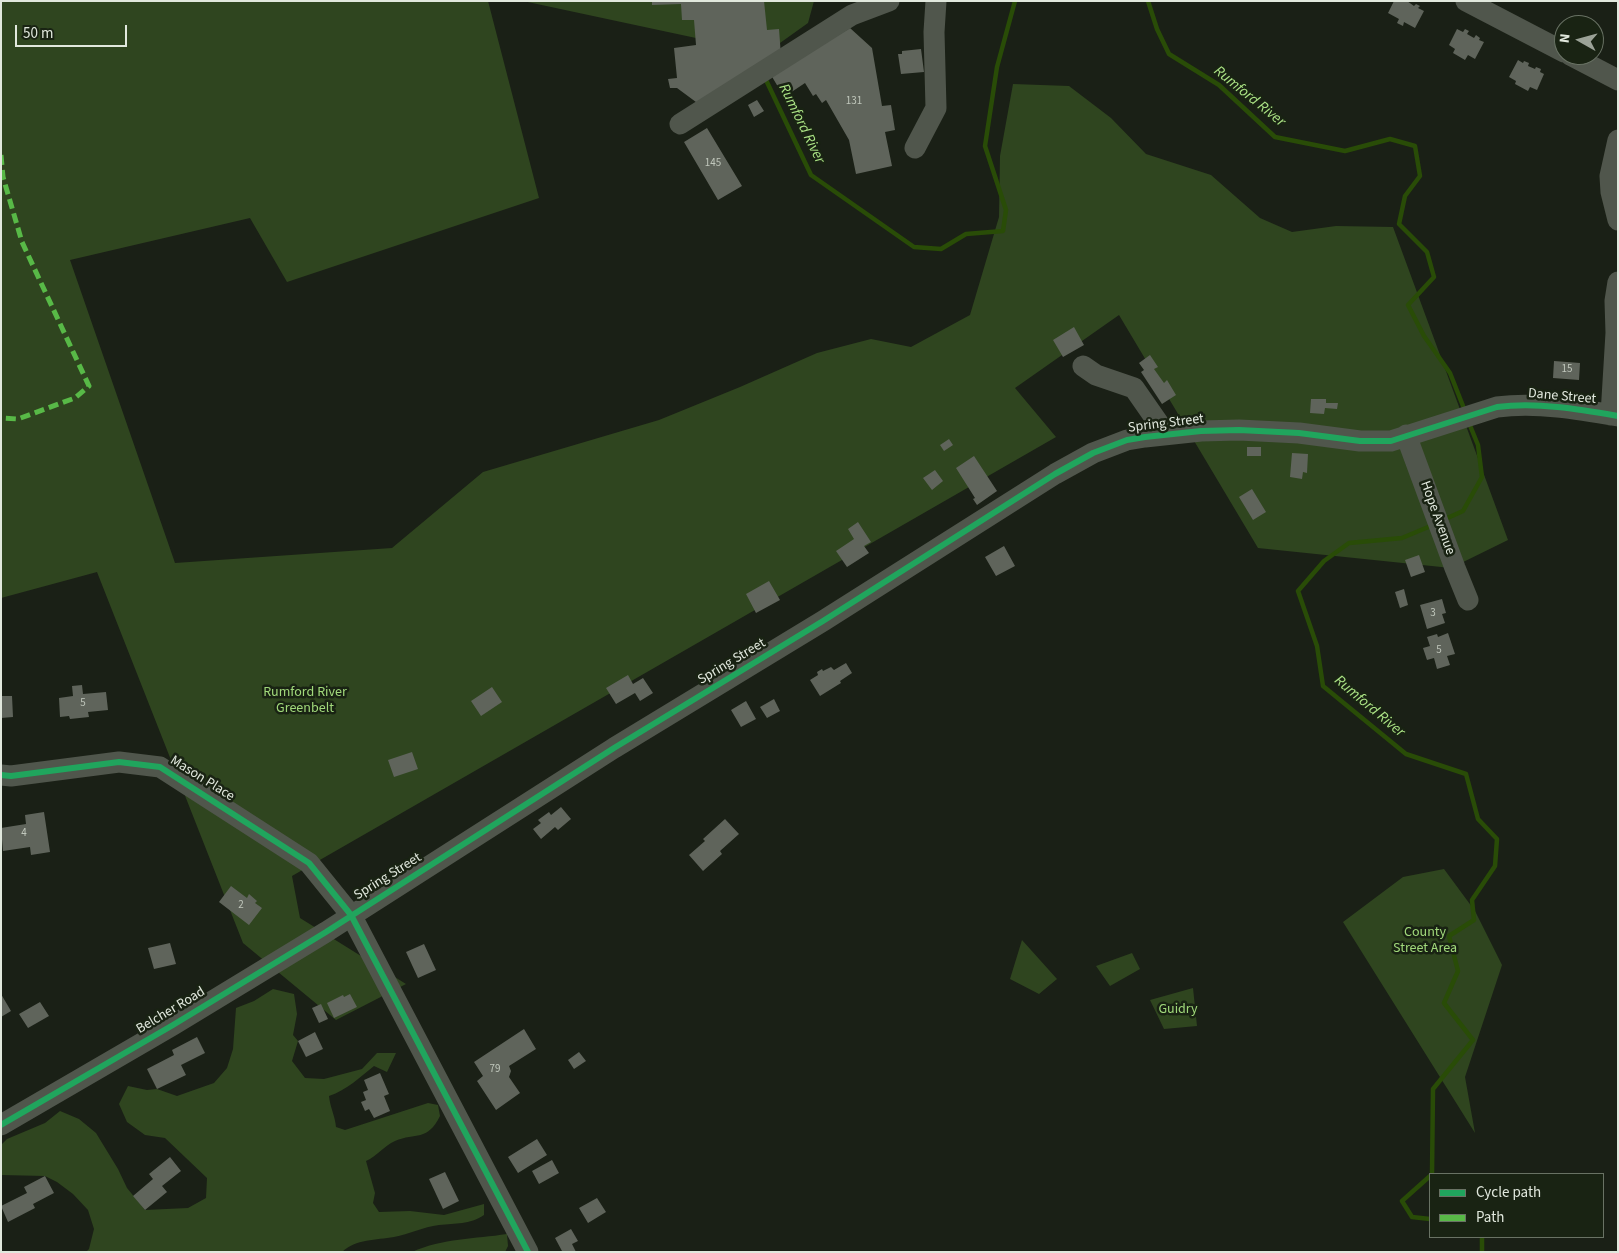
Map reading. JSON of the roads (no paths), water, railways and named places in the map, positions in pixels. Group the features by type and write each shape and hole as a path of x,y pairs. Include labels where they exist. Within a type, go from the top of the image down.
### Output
{"street":[{"path":"680,124 852,15 888,1"},
{"path":"915,148 936,108 934,32 936,1"},
{"path":"1466,1 1554,47"},
{"path":"1589,65 1618,80"},
{"path":"1618,140 1610,176 1611,192 1618,220"},
{"path":"1614,416 1615,301 1618,282"},
{"path":"1083,366 1096,375 1134,388 1166,434"},
{"name":"Dane Street","path":"1503,406 1540,405 1585,410 1614,416"},
{"name":"Spring Street","path":"528,1252 351,915 614,748 823,621 1055,474 1093,453 1127,440 1166,434 1239,430 1299,433 1360,441 1391,441 1503,406"},
{"name":"Hope Avenue","path":"1406,435 1468,600"},
{"name":"Mason Place","path":"1,775 11,776 119,762 160,767 309,862 351,915"},
{"name":"Belcher Road","path":"1,1125 173,1026 351,915"}],"waterway":[{"name":"Rumford River","path":"766,80 811,175 914,247 941,249 966,234 1003,231 1006,210 985,146 997,67 1015,1"},
{"name":"Rumford River","path":"1148,1 1157,29 1169,54 1219,85 1275,137 1345,151 1390,139 1415,146 1420,176 1405,196 1399,224 1427,252 1434,277 1408,305 1424,336 1450,373 1465,411"},
{"name":"Rumford River","path":"1443,520 1463,511 1482,477 1478,445 1469,423"},
{"name":"Rumford River","path":"1432,1173 1433,1089 1473,1040 1444,1003 1458,971 1449,936 1474,920 1472,900 1495,866 1497,839 1478,819 1466,774 1406,754 1323,686 1317,646 1298,591 1324,561 1349,543 1402,538 1433,525"},
{"name":"Rumford River","path":"1429,1177 1402,1201 1412,1217 1429,1219"},
{"name":"Rumford River","path":"1482,1238 1482,1252"}],"park label":[{"name":"Rumford River Greenbelt","path":"305,702"},
{"name":"County Street Area","path":"1425,942"},
{"name":"Guidry","path":"1178,1010"}]}
